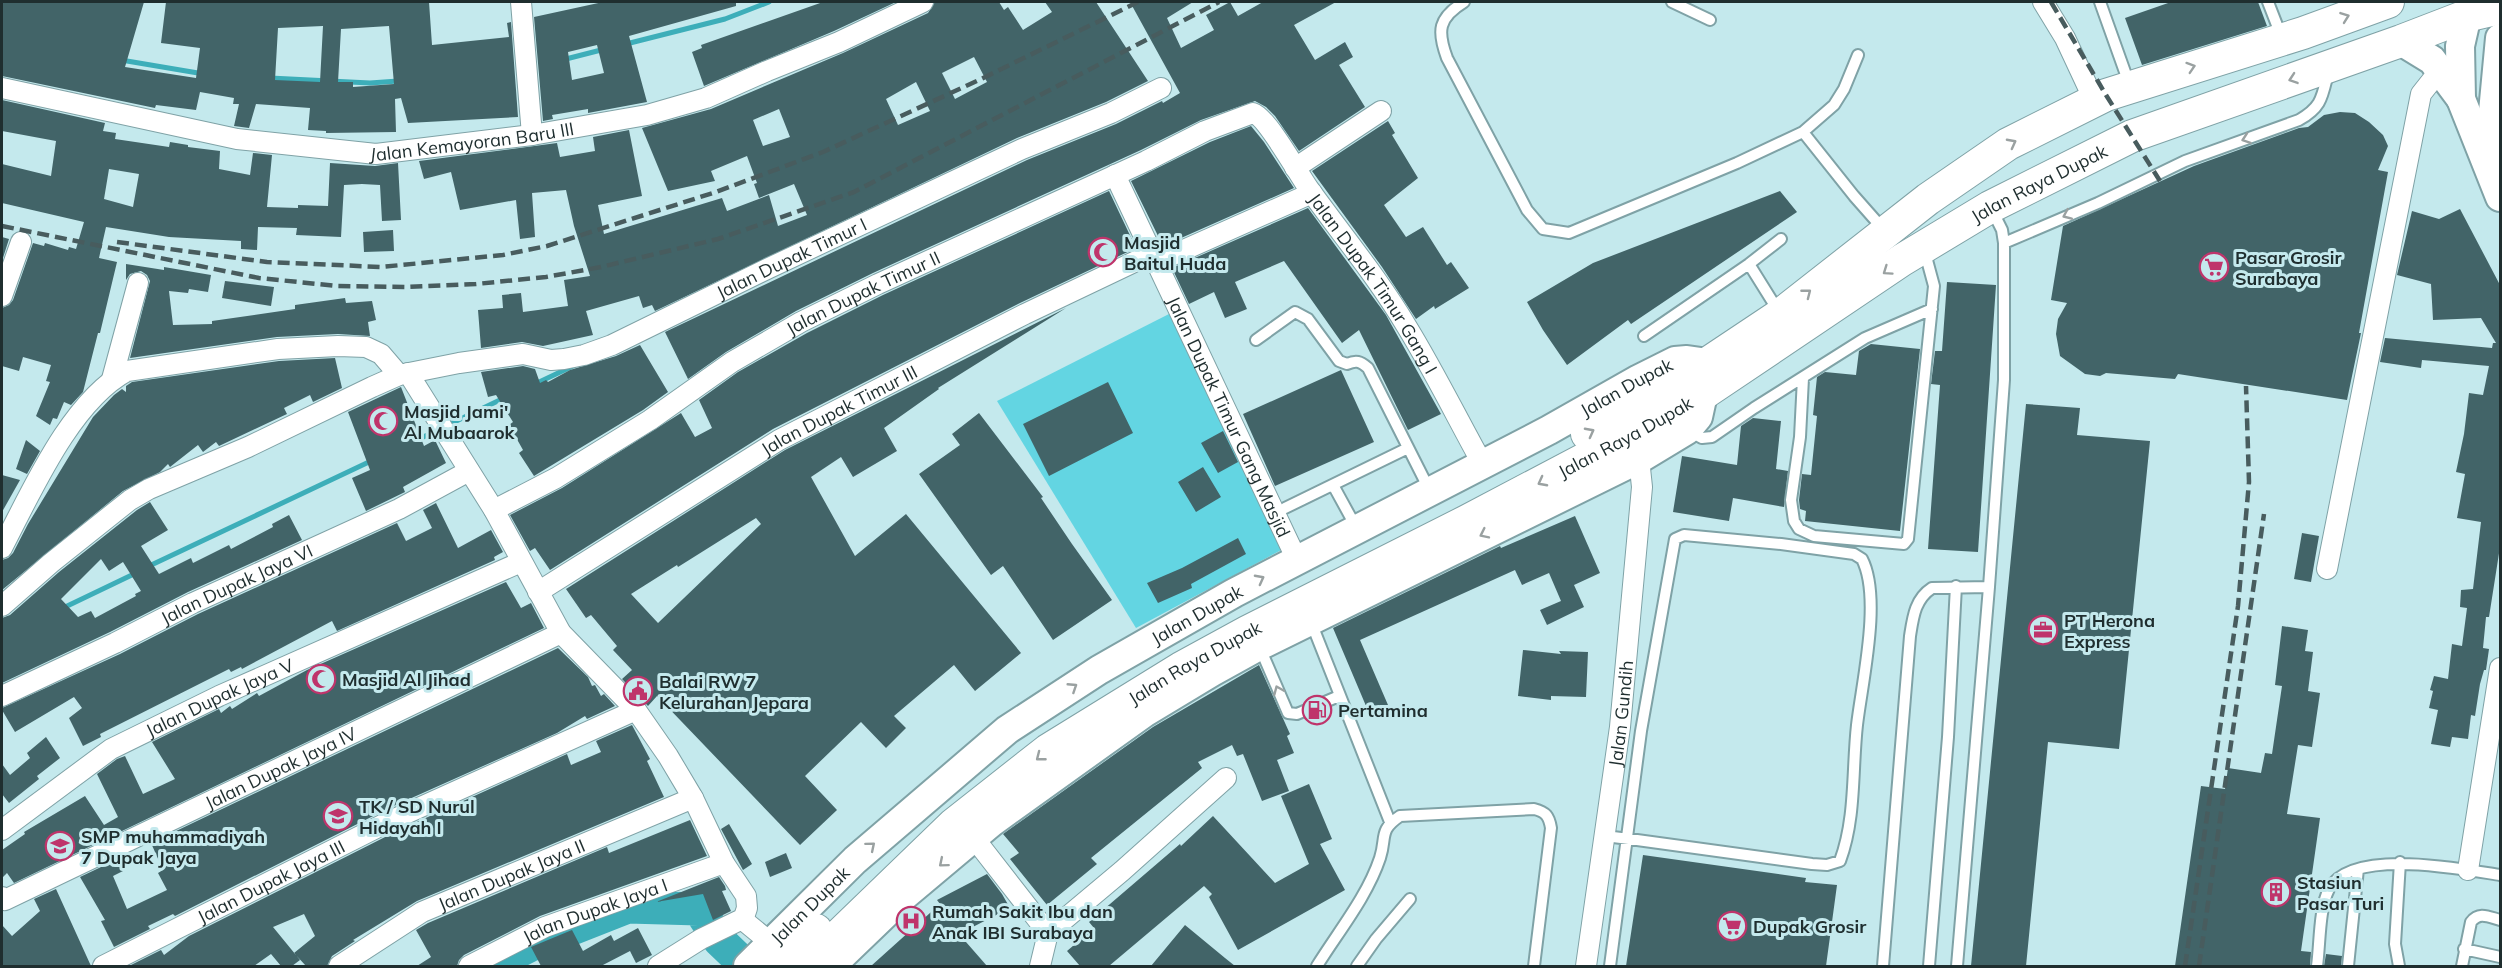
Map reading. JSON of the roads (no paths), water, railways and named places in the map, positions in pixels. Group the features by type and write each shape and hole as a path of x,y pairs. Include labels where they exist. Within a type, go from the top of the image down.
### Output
{"main road":[{"name":"Jalan Raya Dupak","path":"807,966 912,838 943,807 1036,734 1189,642 1311,576 1502,480 1622,415 1708,363 1780,315 1885,231 2008,144 2094,100 2388,2"},
{"name":"Jalan Raya Dupak","path":"763,959 912,838 954,824 1048,750 1159,693 1247,632 1415,558 1703,394 1902,260 1990,207 2132,136 2401,41 2468,9 2500,8"},
{"path":"2461,99 2460,46 2468,9"},
{"path":"2487,166 2498,96 2500,38"},
{"path":"2401,41 2424,54 2440,70 2461,99 2500,197"},
{"path":"1963,174 1990,207"},
{"name":"Jalan Dupak","path":"912,838 1007,730 1099,670 1234,593 1549,430 1675,361 1708,363"},
{"path":"831,966 905,895 1159,693 1212,672 1259,646 1311,622 1415,558 1639,459 1687,430 1698,417 1703,394"}],"street":[{"path":"521,2 532,135"},
{"name":"Jalan Kemayoran Baru III","path":"2,88 237,139 376,154 532,135 647,115 706,98 839,42 923,2"},
{"path":"2043,2 2065,38 2094,100"},
{"path":"2327,569 2421,94 2440,70"},
{"name":"Jalan Dupak Timur I","path":"2,606 51,563 130,500 404,374 523,354 551,360 564,359 612,345 1022,149 1101,118 1161,88"},
{"path":"1295,168 1381,111"},
{"name":"Jalan Dupak Timur Gang I","path":"1253,113 1257,114 1268,127 1407,327 1482,463"},
{"name":"Jalan Dupak Timur II","path":"494,510 556,478 650,420 732,363 801,322 1205,131 1253,113"},
{"name":"Jalan Dupak Timur Gang Masjid","path":"1115,175 1297,560"},
{"name":"Jalan Dupak Timur III","path":"538,592 779,440 1025,314 1155,257 1312,193"},
{"path":"2,296 21,242"},
{"path":"112,379 138,283"},
{"path":"2,548 58,443 88,404 112,379 127,371 312,346 366,347 381,354 404,374 494,510 561,633 636,710 668,756 693,798 724,863 746,896 747,908 737,922 701,939 658,966"},
{"name":"Jalan Gundih","path":"1586,966 1620,727 1642,487 1639,459"},
{"name":"Jalan Dupak Jaya VI","path":"2,696 115,643 193,603 399,510 468,471"},
{"name":"Jalan Dupak Jaya V","path":"2,830 111,749 219,696 521,562"},
{"name":"Jalan Dupak Jaya IV","path":"2,897 5,900 561,633"},
{"path":"2469,870 2500,669"},
{"name":"Jalan Dupak Jaya III","path":"103,966 392,820 636,710"},
{"path":"1040,966 1048,933 1122,871 1226,778"},
{"name":"Jalan Dupak Jaya II","path":"339,966 422,912 693,798"},
{"path":"974,838 1048,933"},
{"name":"Jalan Dupak Jaya I","path":"469,966 545,927 724,863"},
{"path":"737,922 763,959"}],"lane":[{"path":"1464,2 1447,15 1442,24 1440,39 1447,58 1527,210 1543,229 1569,233 1737,163 1803,132 1834,105 1844,89 1858,55"},
{"path":"1672,2 1710,20"},
{"path":"2100,2 2130,87"},
{"path":"2268,2 2282,39"},
{"path":"2004,243 2098,203 2185,161 2299,120 2316,108 2322,100 2329,66"},
{"path":"1803,132 1885,231"},
{"path":"1957,966 2004,380 2004,243 2002,230 1990,207"},
{"path":"1644,336 1749,264 1781,239"},
{"path":"1803,378 1800,437 1791,500 1794,521 1805,534 1814,536 1904,544 1908,539 1934,286 1924,248"},
{"path":"1749,264 1780,315"},
{"path":"1687,430 1702,438 1712,437 1866,338 1932,309"},
{"path":"1256,340 1295,312 1302,315 1339,361 1347,364 1356,361 1368,368 1430,492"},
{"path":"1285,507 1408,448"},
{"path":"1333,485 1357,528"},
{"path":"1605,836 1627,838 1820,865 1837,864 1840,861 1850,819 1870,605 1870,586 1862,559 1854,554 1781,544 1684,535 1675,539 1641,731 1627,838 1610,966"},
{"path":"1929,966 1948,737 1956,586"},
{"path":"1883,966 1912,621 1917,605 1925,592 1932,588 1989,587"},
{"path":"1311,622 1390,822"},
{"path":"1259,646 1288,712 1297,714 1339,696"},
{"path":"1317,966 1371,879 1381,857 1384,829 1390,822 1400,816 1534,809 1544,812 1549,817 1551,828 1534,966"},
{"path":"2399,966 2395,944 2400,862"},
{"path":"2317,966 2324,906 2329,889 2339,877 2358,869 2400,862 2500,875"},
{"path":"2348,966 2358,869"},
{"path":"1358,966 1376,939 1410,899"},
{"path":"2462,966 2470,922 2481,915 2500,920"},
{"path":"2464,949 2500,957"}],"waterway":[{"path":"626,44 725,19 769,2"},
{"path":"562,60 605,49"},
{"path":"121,60 204,74"},
{"path":"270,78 370,83 398,81"},
{"path":"535,384 575,365"},
{"path":"415,441 504,398"},
{"path":"147,567 371,461"},
{"path":"63,608 136,573"},
{"path":"490,966 529,946 628,907 699,909 719,940 746,966"}],"railway":[{"path":"117,242 267,262 381,267 503,255 547,246 716,192 823,152 979,80 1138,2"},
{"path":"2,226 259,278 337,286 406,287 476,284 546,277 601,267 718,239 854,192 1219,2"},
{"path":"2051,2 2160,181"},
{"path":"2185,966 2238,606 2249,482 2246,386"},
{"path":"2199,966 2264,514"}],"place":[{"name":"Masjid Baitul Huda","path":"1103,252"},
{"name":"Pasar Grosir Surabaya","path":"2214,267"},
{"name":"Masjid Jami' Al Mubaarok","path":"383,421"},
{"name":"PT Herona Express","path":"2043,630"},
{"name":"Masjid Al Jihad","path":"321,679"},
{"name":"Balai RW 7 Kelurahan Jepara","path":"638,691"},
{"name":"Pertamina","path":"1317,710"},
{"name":"TK / SD Nurul Hidayah I","path":"338,816"},
{"name":"SMP muhammadiyah 7 Dupak Jaya","path":"60,846"},
{"name":"Stasiun Pasar Turi","path":"2276,892"},
{"name":"Rumah Sakit Ibu dan Anak IBI Surabaya","path":"911,921"},
{"name":"Dupak Grosir","path":"1732,926"}]}
